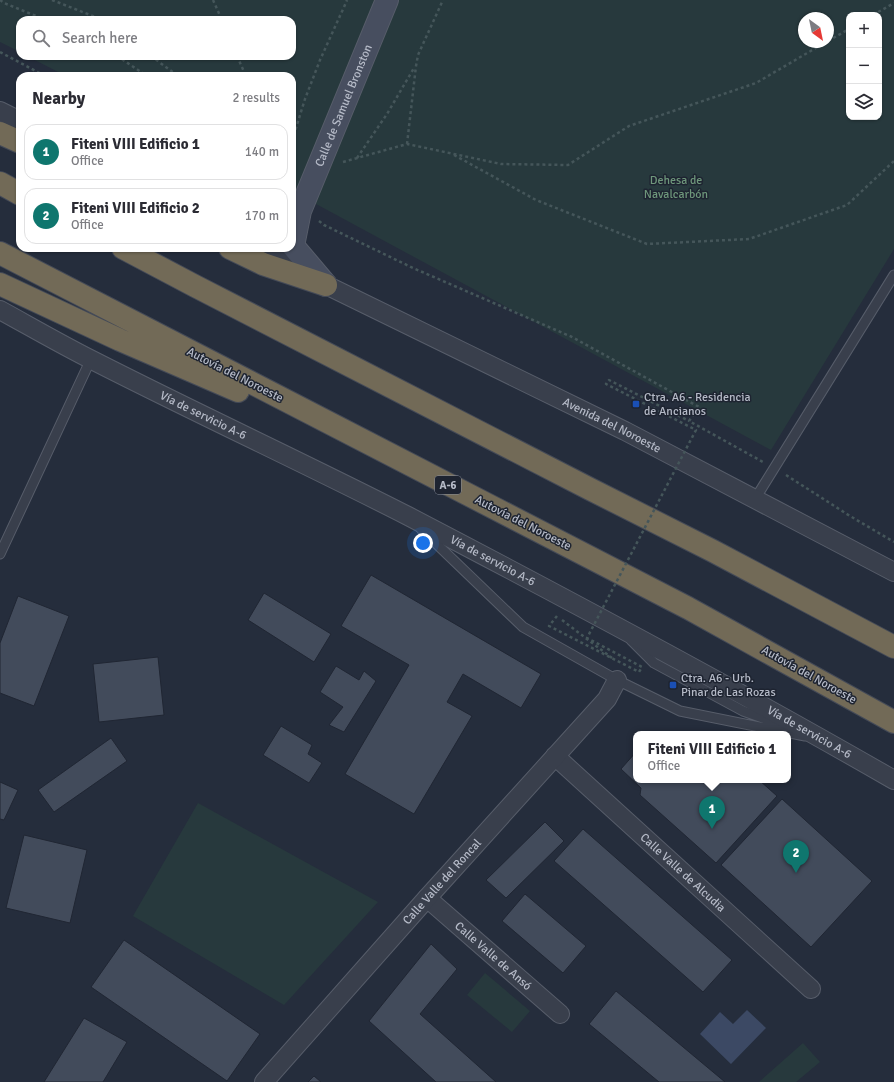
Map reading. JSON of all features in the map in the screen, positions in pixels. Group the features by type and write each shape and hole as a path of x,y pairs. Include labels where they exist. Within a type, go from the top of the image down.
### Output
{"highway":[{"path":"0,133 16,140"},
{"path":"0,183 16,192"},
{"path":"131,252 713,551 894,647"},
{"path":"238,252 263,264 326,285"},
{"name":"Autovía del Noroeste","path":"0,253 688,608 894,722"},
{"path":"0,284 120,340 412,466"}],"street":[{"name":"Calle de Samuel Bronston","path":"296,225 298,211 387,0"},
{"path":"0,111 16,119"},
{"name":"Calle de Samuel Bronston","path":"296,250 326,285"},
{"path":"266,252 326,285"},
{"name":"Avenida del Noroeste","path":"326,285 625,431 894,572"},
{"name":"Vía de servicio A-6","path":"0,310 91,360 405,515 618,626 894,780"},
{"name":"Calle Valle del Roncal","path":"264,1082 606,699 617,680"},
{"name":"Calle Valle de Alcudia","path":"555,756 811,989"},
{"name":"Calle Valle de Ansó","path":"427,898 560,1014"}],"lane":[{"path":"755,499 894,275"},
{"path":"0,554 91,360"},
{"path":"405,515 523,627 617,680 680,711 779,731"},
{"path":"791,733 824,740"}],"path":[{"path":"0,0 36,16"},
{"path":"52,0 93,16"},
{"path":"213,0 220,16"},
{"path":"296,128 320,60 347,0"},
{"path":"407,144 418,55 443,0"},
{"path":"878,12 894,3"},
{"path":"834,37 846,31"},
{"path":"341,163 407,144 501,164 568,165 629,126 756,83 815,48"},
{"path":"0,52 38,72"},
{"path":"123,60 141,72"},
{"path":"156,60 173,72"},
{"path":"239,60 244,72"},
{"path":"356,159 387,114 416,66"},
{"path":"450,153 536,200 647,244 750,239 847,205 894,161"},
{"path":"298,211 413,268 572,337 699,407 689,421"},
{"path":"557,616 549,626 639,672 642,667 587,638 696,430 606,384 609,380 689,421 774,468 894,542"}],"green space":[{"name":"Dehesa de Navalcarbón","path":"0,0 894,0 894,249 771,450 296,193 296,72 58,72 35,60 296,60 296,16 16,16 16,50 0,42"},
{"path":"198,803 378,902 284,1005 133,916"},
{"path":"485,973 530,1011 512,1032 467,995"},
{"path":"803,1043 820,1062 796,1082 759,1082"}],"water":[{"path":"747,1010 766,1028 731,1064 700,1034 720,1012 733,1024"}],"building":[{"path":"371,575 541,674 521,708 463,674 447,702 472,716 414,814 345,774 409,665 341,626"},
{"path":"264,593 331,634 314,662 248,620"},
{"path":"18,596 69,616 34,706 0,693 0,643"},
{"path":"158,657 164,715 99,722 93,664"},
{"path":"336,666 359,680 364,671 376,681 344,732 329,725 343,707 320,692"},
{"path":"281,726 312,745 308,754 322,763 309,783 263,755"},
{"path":"111,738 127,761 54,812 38,790"},
{"path":"633,755 633,780 621,769"},
{"path":"0,782 18,790 4,820 0,819"},
{"path":"636,783 762,783 777,796 716,863 640,795 641,788"},
{"path":"782,799 872,881 811,947 721,865"},
{"path":"545,822 564,841 506,898 486,880"},
{"path":"583,829 732,960 703,992 554,861"},
{"path":"24,835 87,850 70,923 6,908"},
{"path":"525,894 586,946 563,973 502,921"},
{"path":"124,940 260,1034 227,1081 91,987"},
{"path":"431,944 457,969 420,1014 496,1082 436,1082 369,1021"},
{"path":"616,991 725,1082 659,1082 589,1024"},
{"path":"84,1018 127,1042 103,1082 44,1082"},
{"path":"314,1076 321,1082 308,1082"}],"place":[{"name":"Ctra. A6 - Residencia de Ancianos","path":"636,404"},
{"name":"Ctra. A6 - Urb. Pinar de Las Rozas","path":"673,685"},
{"name":"Fiteni VIII Edificio 1","path":"712,829"},
{"name":"Fiteni VIII Edificio 2","path":"796,873"}]}
